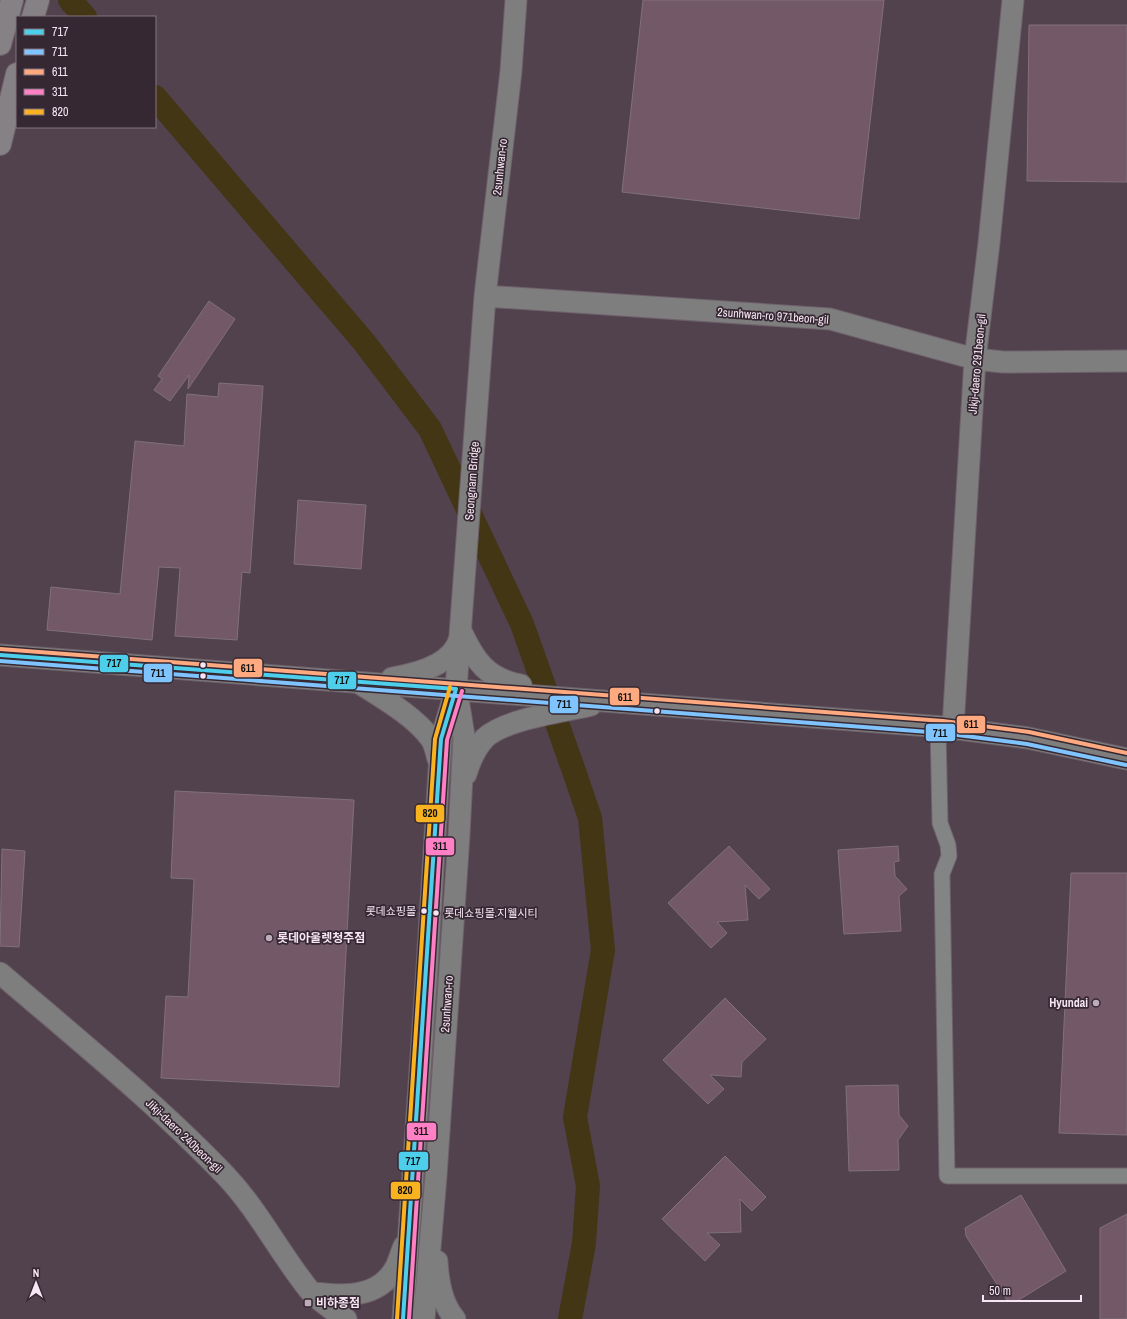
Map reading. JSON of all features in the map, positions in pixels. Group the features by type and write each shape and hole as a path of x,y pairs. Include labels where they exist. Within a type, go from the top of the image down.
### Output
{"highway":[{"path":"0,44 12,0"},
{"path":"33,16 38,0"},
{"path":"0,144 16,78"}],"street":[{"name":"2sunhwan-ro","path":"483,335 485,296 512,57 516,0"},
{"name":"Jikji-daero 291beon-gil","path":"946,727 975,359 1013,0"},
{"name":"2sunhwan-ro 971beon-gil","path":"485,296 830,319 975,359 1002,362 1127,362"},
{"name":"Seongnam Bridge","path":"461,629 483,335"},
{"name":"2sunhwan-ro","path":"403,1319 439,762 441,739 456,689 461,629"},
{"path":"355,681 401,677 434,665 452,654 459,641 461,629"},
{"path":"461,629 469,648 485,669 505,687"},
{"path":"0,655 456,689 505,687 599,699 946,727 1028,738 1127,759"},
{"path":"355,681 384,698 430,738 439,762"},
{"name":"2sunhwan-ro","path":"424,1319 436,1176 462,786 464,736 456,689"},
{"path":"462,786 472,756 485,738 504,726 570,710 599,699"},
{"path":"946,727 940,823 948,845 948,856 942,874 947,1176 1127,1176"},
{"name":"Jikji-daero 240beon-gil","path":"0,973 157,1108 226,1176 254,1210 311,1292 331,1309 346,1319"},
{"path":"436,1176 437,1264 439,1284 445,1302 455,1319"},
{"path":"311,1292 335,1296 353,1295 369,1291 384,1281 396,1267 409,1232"},
{"path":"311,1292 326,1319"}],"building":[{"path":"643,0 884,0 859,219 622,192"},
{"path":"1029,25 1127,25 1127,182 1027,181"},
{"path":"209,301 235,319 188,389 189,375 170,401 154,390 162,379 158,376"},
{"path":"219,383 263,386 250,573 242,572 237,640 175,636 180,568 159,567 152,640 47,630 51,587 120,594 135,441 184,446 187,394 218,397"},
{"path":"298,500 366,505 361,569 294,564"},
{"name":"롯데아울렛청주점","path":"175,791 354,800 339,1087 161,1078 166,996 188,997 194,879 171,878"},
{"path":"729,846 770,889 759,899 745,885 748,920 717,922 727,933 711,948 668,903"},
{"path":"898,846 899,861 894,862 895,876 907,889 899,896 901,931 844,934 838,850"},
{"path":"2,849 25,851 19,947 0,946"},
{"name":"Hyundai","path":"1071,873 1127,873 1127,1135 1059,1133"},
{"path":"725,998 766,1039 742,1062 741,1077 710,1075 724,1089 708,1104 663,1060"},
{"path":"898,1085 899,1115 908,1126 898,1140 899,1170 849,1171 846,1086"},
{"path":"725,1156 766,1197 752,1211 740,1199 741,1232 707,1233 720,1245 705,1261 662,1219"},
{"path":"1021,1195 1066,1271 1017,1301 1007,1300 966,1236 965,1228"},
{"path":"1127,1214 1127,1319 1100,1319 1100,1228"}],"waterway":[{"path":"70,0 84,16"},
{"path":"156,98 364,342 430,429 522,624 590,818 603,950 575,1117 588,1186 584,1243 570,1319"}],"transit line":[{"name":"611","path":"0,649 943,721 1029,732 1127,753"},
{"name":"717","path":"0,655 456,689"},
{"name":"711","path":"0,661 942,733 1027,744 1126,765"},
{"name":"820","path":"397,1319 435,739 450,687"},
{"name":"717","path":"403,1319 441,739 456,689"},
{"name":"311","path":"409,1319 447,740 462,691"}],"place":[{"name":"롯데쇼핑몰","path":"424,911"},
{"name":"롯데쇼핑몰.지웰시티","path":"436,913"},
{"name":"롯데아울렛청주점","path":"269,938"},
{"name":"Hyundai","path":"1096,1003"},
{"name":"비하종점","path":"308,1303"}]}
